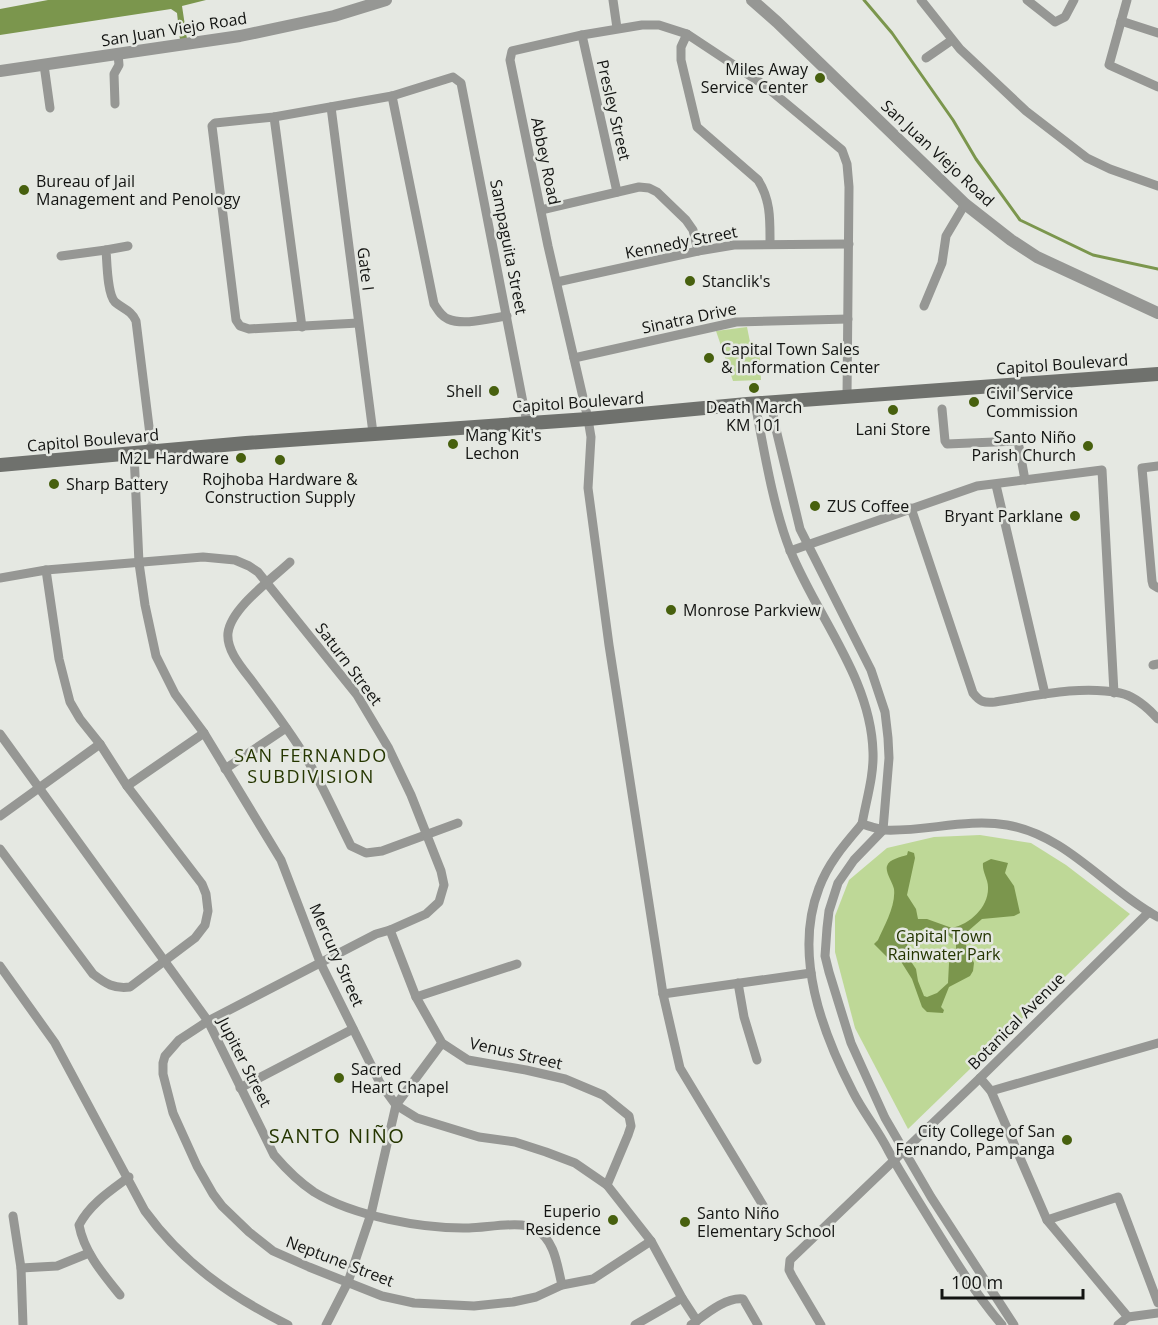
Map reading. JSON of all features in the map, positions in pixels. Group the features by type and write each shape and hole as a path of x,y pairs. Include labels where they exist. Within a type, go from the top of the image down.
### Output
{"main road":[{"name":"Capitol Boulevard","path":"0,465 152,451 588,419 755,403 1158,374"}],"street":[{"name":"San Juan Viejo Road","path":"0,71 240,36 334,16 386,0"},
{"path":"613,0 617,28"},
{"name":"San Juan Viejo Road","path":"752,0 803,46 965,204 1011,240 1037,256 1158,313"},
{"path":"921,0 952,40 1026,111 1087,158 1158,186"},
{"path":"1027,0 1055,22 1065,17 1074,0"},
{"path":"1126,0 1109,65 1158,87"},
{"path":"1121,21 1158,33"},
{"path":"582,35 617,28 659,24 687,34 764,85 842,150 848,169 847,397"},
{"path":"687,34 681,47 681,60 697,127 758,180 770,210 770,244"},
{"name":"Abbey Road","path":"582,35 516,48 511,52 510,60 591,437 588,488 609,645 663,994 680,1068 764,1207"},
{"name":"Presley Street","path":"582,35 617,192"},
{"path":"926,58 952,40"},
{"path":"115,104 114,74 119,65 117,54"},
{"path":"44,66 51,108"},
{"name":"Sampaguita Street","path":"392,96 453,77 461,84 527,423"},
{"path":"358,323 249,329 240,326 236,320 224,228 212,126 215,123 274,117 392,96 434,304 440,314 460,322 507,316"},
{"name":"Gate I","path":"331,107 373,434"},
{"path":"274,117 302,327"},
{"path":"541,210 639,187 649,188 657,192 691,225 698,251"},
{"path":"924,306 942,263 946,237 965,204"},
{"name":"Kennedy Street","path":"557,282 734,245 849,244"},
{"path":"61,256 128,246"},
{"path":"106,250 111,296 115,302 133,314 136,321 152,451"},
{"name":"Sinatra Drive","path":"574,358 736,322 848,319"},
{"path":"772,402 774,421 800,529 871,670 885,712 890,758 883,830 854,860 838,883 829,911 825,956 851,1042 875,1097 904,1151 1014,1325"},
{"path":"755,403 773,488 790,551 857,681 866,707 873,753 872,773 862,824 840,849 819,888 809,934 808,958 817,1003 828,1037 853,1092 958,1266 979,1298 1002,1325"},
{"path":"942,409 947,444 1018,441 1025,480"},
{"name":"Mercury Street","path":"134,453 139,562 148,624 156,656 175,694 204,733 281,860 320,962 380,1083 396,1105 417,1118 479,1137 515,1142 575,1162 607,1185 651,1241 694,1323"},
{"path":"1158,466 1142,468 1152,581 1153,585 1158,588"},
{"path":"790,551 977,486 1102,470 1114,693"},
{"path":"996,485 1045,694"},
{"path":"910,508 973,693 984,703 1080,690 1122,693 1146,706 1158,719"},
{"name":"Saturn Street","path":"0,578 46,570 203,557 235,560 249,566 267,584 357,695 388,747 428,835 444,885 439,902 426,914 376,934 320,962"},
{"path":"291,562 246,602 228,632 229,641 231,650 286,728 316,776 351,846 366,853 382,851 458,823"},
{"path":"0,849 93,975 107,985 118,988 130,987 195,938 205,925 208,911 202,884 127,786 70,702 64,685 46,570"},
{"path":"225,769 286,728"},
{"path":"127,786 204,733"},
{"name":"Jupiter Street","path":"0,734 208,1021 274,1155 288,1172 315,1192 340,1204 370,1214 424,1226 470,1228 520,1225 535,1228 545,1237 555,1253 561,1285"},
{"path":"0,816 100,744"},
{"path":"862,824 883,830 978,823 1008,825 1024,829 1059,846 1158,917"},
{"name":"Botanical Avenue","path":"821,1325 789,1270 790,1260 1149,912"},
{"name":"Venus Street","path":"390,930 416,996 442,1043 468,1060 565,1079 603,1095 628,1116 631,1126 607,1185"},
{"name":"Neptune Street","path":"320,962 208,1021 178,1040 170,1048 163,1063 173,1113 197,1166 222,1206 249,1232 273,1251 381,1296 414,1303 474,1306 536,1297 561,1285 593,1279 651,1241"},
{"path":"416,996 517,964"},
{"path":"0,966 55,1043 129,1177 145,1211 172,1246 234,1295 288,1325"},
{"path":"663,994 811,973"},
{"path":"738,983 744,1017 757,1060"},
{"path":"240,1088 353,1029"},
{"path":"326,1325 348,1282 370,1214 396,1105 442,1043"},
{"path":"991,1091 1158,1043"},
{"path":"980,1078 991,1091 1047,1220 1128,1317"},
{"path":"120,1294 89,1253 81,1236 79,1225 84,1215 95,1204 129,1177"},
{"path":"1047,1220 1118,1197 1158,1303"},
{"path":"13,1216 21,1268 23,1325"},
{"path":"21,1268 57,1266 89,1253"},
{"path":"635,1325 682,1298"},
{"path":"694,1323 725,1302 736,1298 742,1299 758,1325"},
{"path":"1118,1325 1128,1317 1158,1313"}],"green space":[{"path":"747,327 750,342 759,343 761,380 733,381 716,331"},
{"name":"Capital Town Rainwater Park","path":"980,835 1031,843 1066,865 1130,914 908,1129 855,1028 835,952 835,916 849,880 887,848 934,837"}],"shaded area":[{"path":"48,0 206,0 182,6 187,39 180,40 177,13 171,9 0,35 0,9"},
{"path":"908,851 914,853 915,858 907,895 916,909 918,919 927,919 952,928 972,919 985,901 988,887 983,863 991,859 1008,863 1005,873 1014,886 1020,913 1014,916 982,919 967,932 965,943 974,963 973,971 970,976 949,987 941,1007 944,1010 943,1013 927,1012 922,1007 912,979 900,960 887,957 874,944 878,940 893,902 894,889 887,866 893,860 907,855","holes":["929,928 947,934 956,942 956,951 949,963 948,983 937,993 924,996 916,969 908,957 907,945 911,938 923,929"]}],"waterway":[{"path":"864,0 892,33 953,120 976,159 1020,220 1093,255 1158,269"}],"place":[{"name":"Miles Away Service Center","path":"820,78"},
{"name":"Bureau of Jail Management and Penology","path":"24,190"},
{"name":"Stanclik's","path":"690,281"},
{"name":"Capital Town Sales & Information Center","path":"709,358"},
{"name":"Death March KM 101","path":"754,388"},
{"name":"Shell","path":"494,391"},
{"name":"Civil Service Commission","path":"974,402"},
{"name":"Lani Store","path":"893,410"},
{"name":"Mang Kit's Lechon","path":"453,444"},
{"name":"Santo Niño Parish Church","path":"1088,446"},
{"name":"M2L Hardware","path":"241,458"},
{"name":"Rojhoba Hardware & Construction Supply","path":"280,460"},
{"name":"Sharp Battery","path":"54,484"},
{"name":"ZUS Coffee","path":"815,506"},
{"name":"Bryant Parklane","path":"1075,516"},
{"name":"Monrose Parkview","path":"671,610"},
{"name":"Sacred Heart Chapel","path":"339,1078"},
{"name":"City College of San Fernando, Pampanga","path":"1067,1140"},
{"name":"Euperio Residence","path":"613,1220"},
{"name":"Santo Niño Elementary School","path":"685,1222"}],"district":[{"name":"SAN FERNANDO SUBDIVISION","path":"311,765"},
{"name":"SANTO NIÑO","path":"337,1135"}]}
